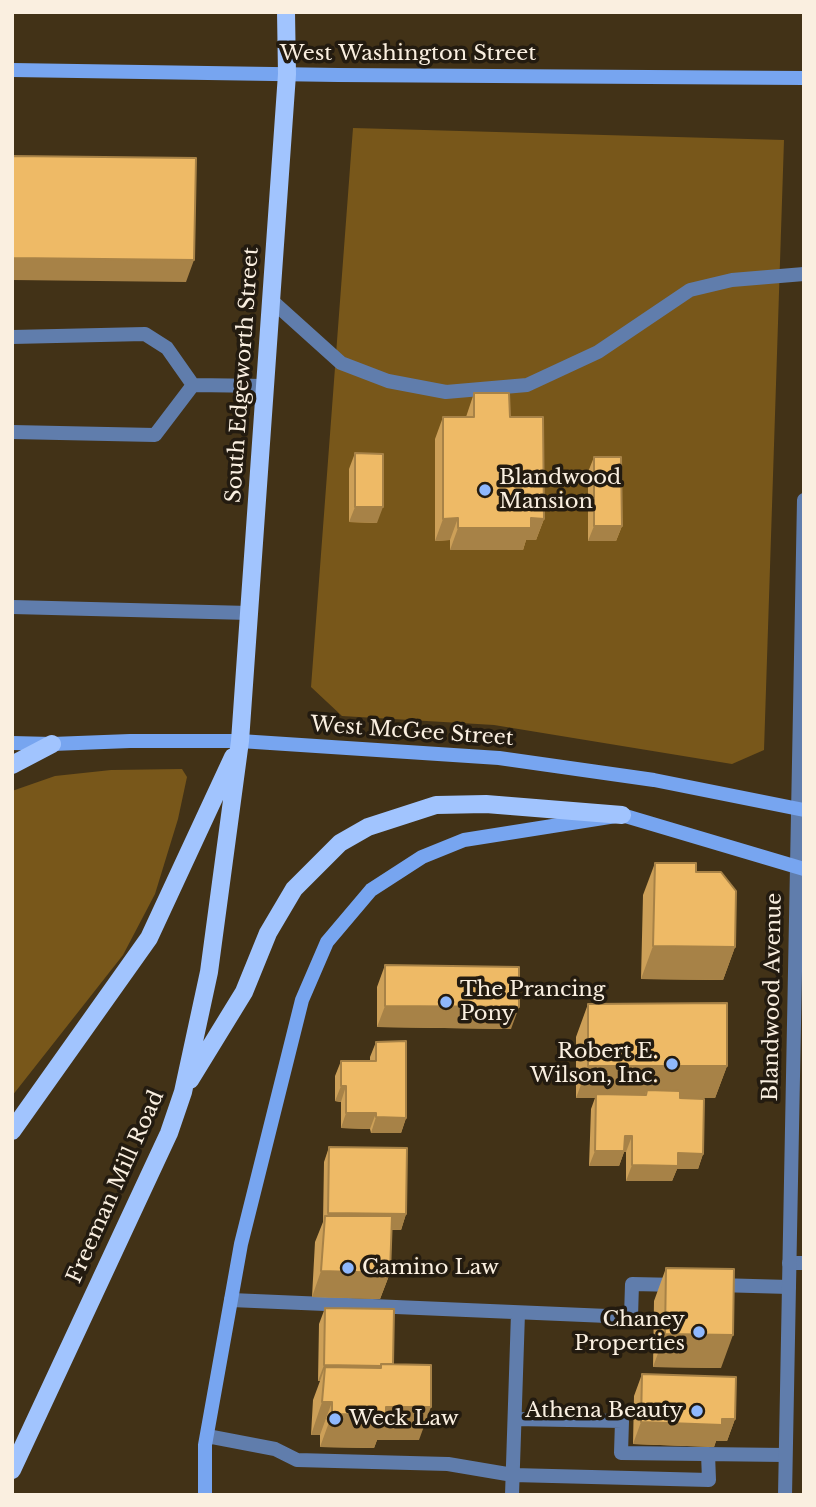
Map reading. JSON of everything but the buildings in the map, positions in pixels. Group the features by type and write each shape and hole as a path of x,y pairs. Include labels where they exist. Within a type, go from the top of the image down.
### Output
{"main road":[{"name":"South Edgeworth Street","path":"240,741 287,74 286,12"},
{"name":"Freeman Mill Road","path":"12,1470 169,1133 183,1092 209,972 240,741"},
{"path":"12,1131 149,938 240,741"},
{"path":"12,765 52,744"},
{"path":"183,1092 244,992 268,933 294,889 340,843 368,827 436,805 486,804 622,815"}],"street":[{"name":"West Washington Street","path":"12,70 804,78"},
{"path":"271,300 341,363 388,381 446,392 527,384 598,352 690,290 732,280 804,274"},
{"path":"12,337 145,334 167,348 193,385"},
{"path":"193,385 265,386"},
{"path":"12,432 155,435 193,385"},
{"name":"Blandwood Avenue","path":"785,1495 789,1287 797,1263 804,500"},
{"path":"12,607 249,613"},
{"name":"West McGee Street","path":"12,743 240,741 499,758 654,780 800,809"},
{"path":"205,1495 206,1436 241,1244 302,1000 327,942 371,890 422,857 464,840 622,815 800,868"},
{"path":"231,1300 631,1317 632,1284 789,1287"},
{"path":"512,1495 518,1312"},
{"path":"514,1419 622,1421 621,1453 785,1455"},
{"path":"206,1436 275,1449 297,1460 448,1464 513,1475 709,1480 708,1454"}],"shaded area":[{"path":"353,128 784,140 764,750 732,764 494,725 342,716 311,687"},
{"path":"182,769 187,777 178,819 155,894 123,955 12,1096 12,791 55,776 111,770"}],"place":[{"name":"Blandwood Mansion","path":"485,490"},
{"name":"The Prancing Pony","path":"446,1002"},
{"name":"Robert E. Wilson, Inc.","path":"672,1064"},
{"name":"Camino Law","path":"348,1268"},
{"name":"Chaney Properties","path":"699,1332"},
{"name":"Athena Beauty","path":"697,1411"},
{"name":"Weck Law","path":"335,1419"}]}
